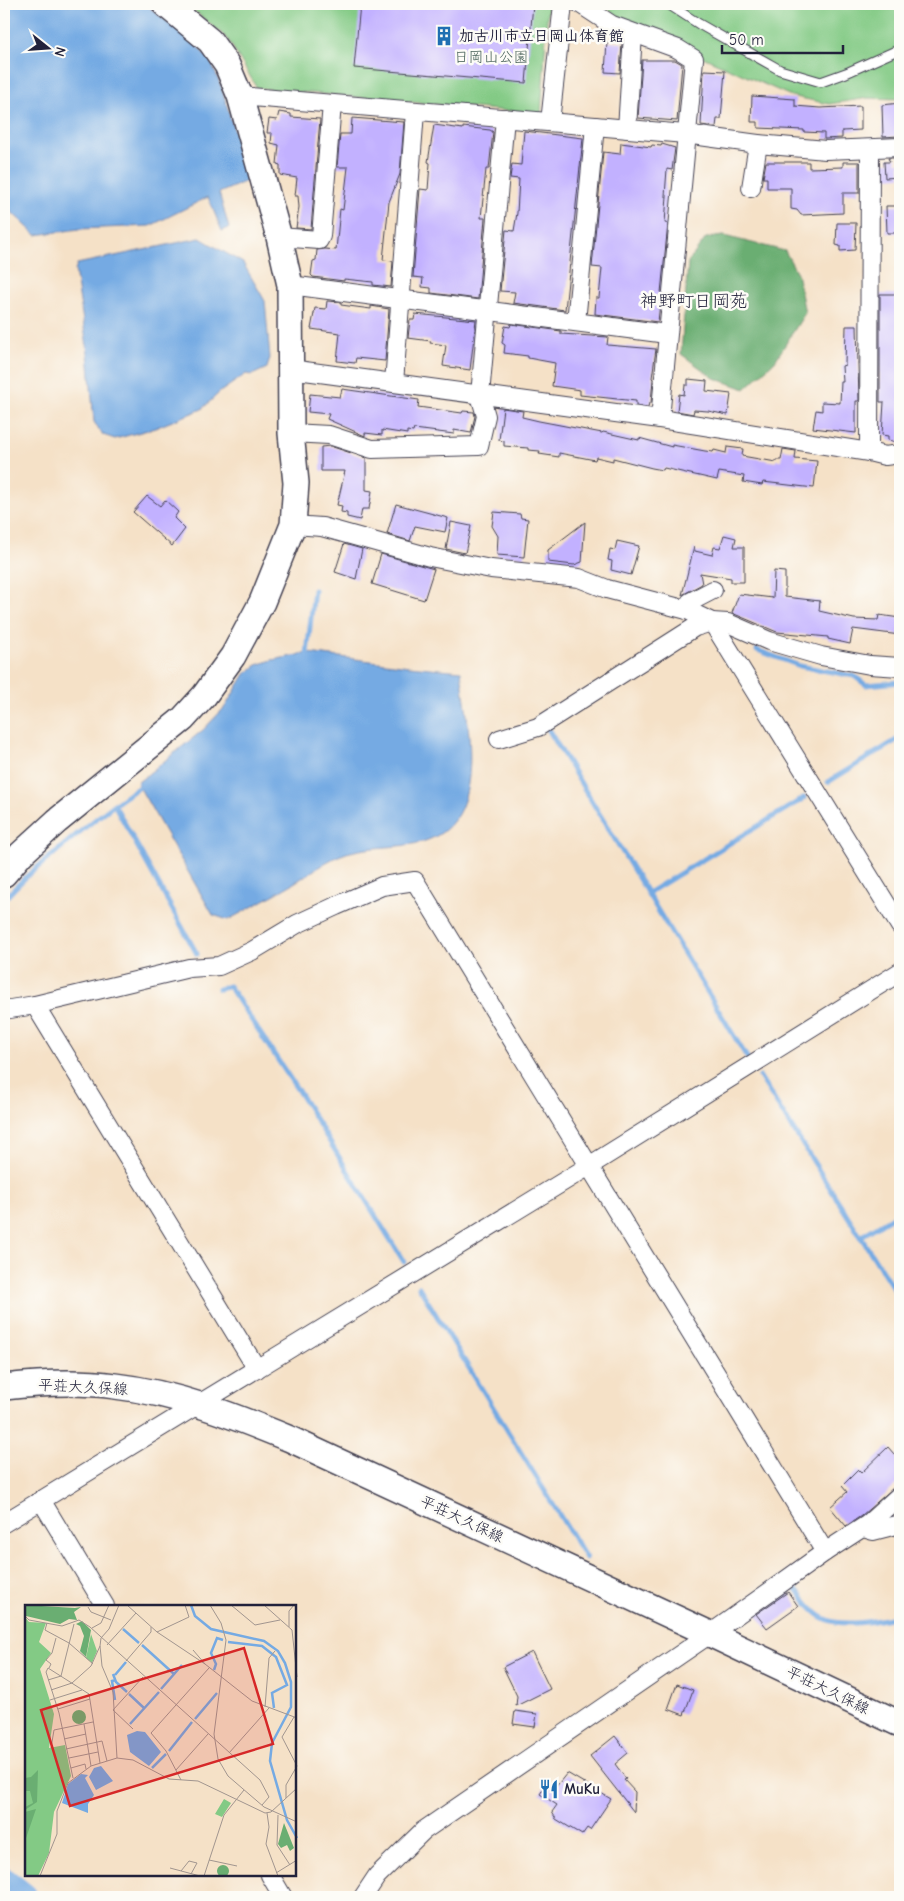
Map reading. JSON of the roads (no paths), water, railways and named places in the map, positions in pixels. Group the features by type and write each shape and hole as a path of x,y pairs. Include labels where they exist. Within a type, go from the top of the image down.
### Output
{"street":[{"path":"4,874 21,854 57,821 183,719 204,696 233,656 262,602 293,525 296,484 291,433 290,285 279,236 240,96 228,65 210,41 165,4"},
{"path":"550,122 563,4"},
{"path":"580,4 612,25 678,49 694,59 685,134 660,419"},
{"path":"627,129 633,34"},
{"path":"240,96 685,134 758,144 826,150 900,147"},
{"path":"279,236 319,240 321,236 332,104"},
{"path":"394,383 415,112"},
{"path":"291,433 329,435 372,449 479,446 486,416 480,395 505,118"},
{"path":"576,322 595,126"},
{"path":"751,188 758,144"},
{"path":"869,452 870,149"},
{"path":"290,285 667,334"},
{"path":"290,369 660,419 885,456 900,454"},
{"path":"293,525 322,527 430,558 491,569 579,578 607,589 687,610 712,622 900,926"},
{"path":"687,610 690,602 713,590"},
{"path":"499,739 538,727 695,627 712,622 728,623 770,641 821,656 870,665 900,667"},
{"path":"4,1010 35,1005 189,968 219,966 252,951 297,924 382,886 415,881 826,1552"},
{"path":"4,1523 588,1166 900,972"},
{"path":"35,1005 257,1369"},
{"name":"平荘大久保線","path":"4,1387 56,1383 115,1386 198,1404 243,1419 290,1439 900,1724"},
{"path":"363,1897 377,1876 423,1831 863,1528 900,1495"},
{"path":"40,1500 104,1605"},
{"path":"863,1528 873,1531 900,1524"},
{"path":"271,1876 283,1897"}],"lane":[{"path":"668,4 780,70 820,82 846,74 900,49"}],"water":[{"path":"4,4 145,4 193,42 210,60 221,86 249,180 219,193 229,228 222,231 208,197 150,226 79,229 36,235 6,207 4,202"},
{"path":"200,238 243,263 265,301 270,358 267,368 252,375 246,374 220,392 202,409 155,428 115,439 103,435 94,422 88,353 75,270 77,264"},
{"path":"309,653 461,671 467,716 470,767 467,791 459,813 445,830 425,841 347,853 330,860 294,883 228,920 213,915 137,783 203,730 225,707 245,674 257,665 272,660"}],"waterway":[{"path":"307,654 314,590"},
{"path":"757,650 800,666 854,676 866,685 900,682"},
{"path":"548,729 748,1059"},
{"path":"828,782 900,738"},
{"path":"5,899 26,877 72,838 139,787"},
{"path":"648,893 804,798"},
{"path":"114,804 197,954"},
{"path":"219,989 229,986 297,1089 404,1262"},
{"path":"760,1077 900,1299"},
{"path":"860,1237 900,1212"},
{"path":"419,1287 586,1558"},
{"path":"793,1585 816,1613 834,1622 852,1623 900,1616"},
{"path":"4,1882 23,1897"}],"place":[{"name":"加古川市立日岡山体育館","path":"444,36"},
{"name":"MuKu","path":"549,1789"}],"district":[{"name":"神野町日岡苑","path":"694,301"}],"park label":[{"name":"日岡山公園","path":"491,57"}]}
